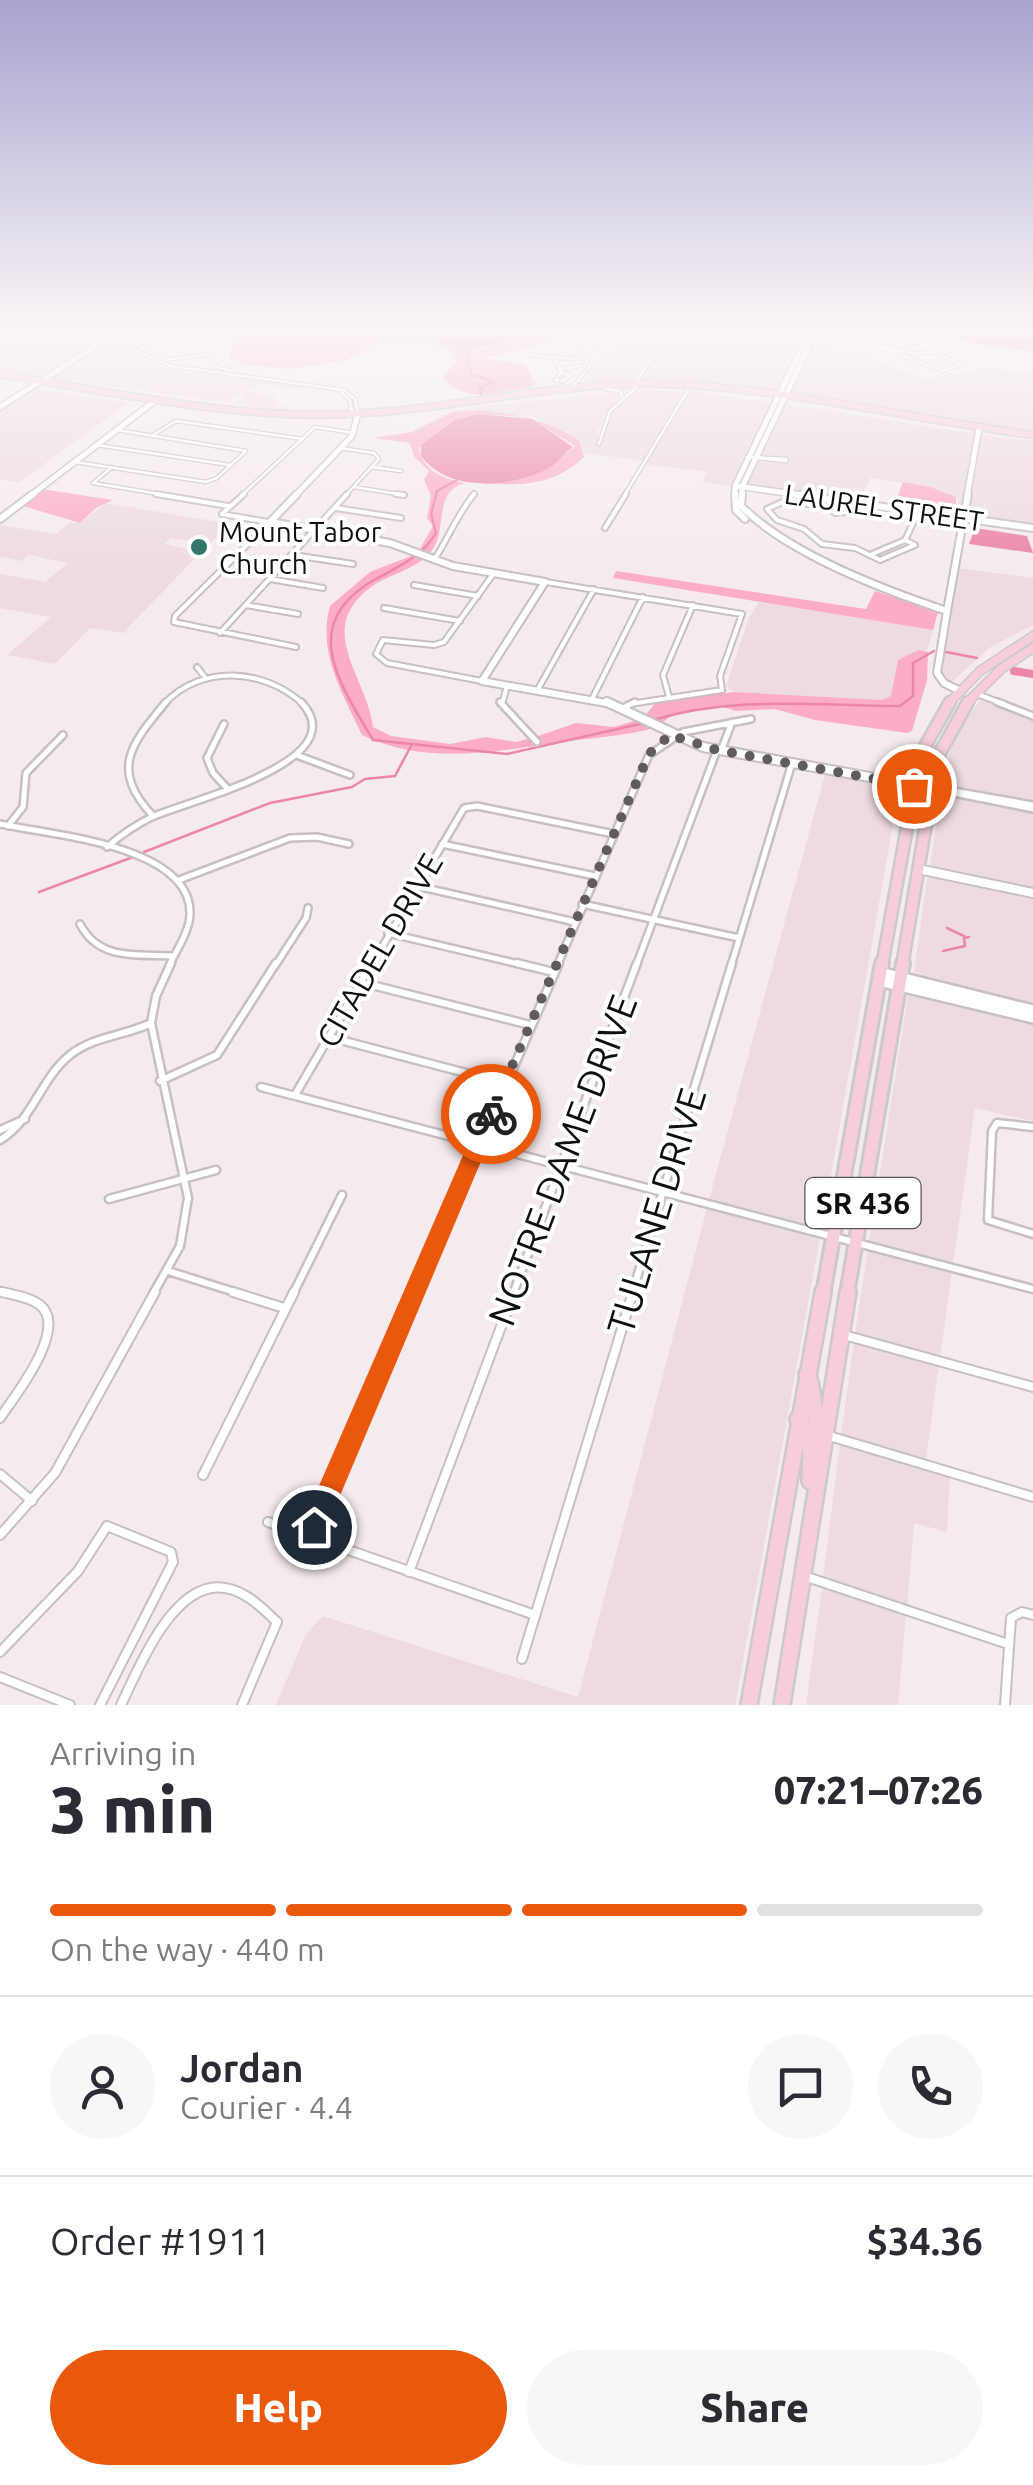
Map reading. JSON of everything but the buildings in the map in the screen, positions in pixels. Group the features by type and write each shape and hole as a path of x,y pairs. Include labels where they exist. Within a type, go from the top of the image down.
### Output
{"main road":[{"path":"206,409 261,417 355,415 404,409"},
{"path":"237,409 280,414 386,416 432,409"},
{"path":"386,416 416,409"},
{"path":"832,409 979,431"},
{"path":"838,409 1033,436"},
{"name":"SR 436","path":"748,1705 914,786 928,735 958,690 1033,636"},
{"path":"1015,659 1026,646 1022,642"},
{"name":"SR 436","path":"782,1705 932,788 944,739 962,708 974,692 1033,648"},
{"path":"958,690 962,694 962,708"},
{"path":"904,840 910,864 918,870"},
{"path":"807,1373 814,1384 811,1416 824,1434"},
{"path":"798,1420 811,1441 809,1522"}],"street":[{"path":"0,518 146,409"},
{"path":"296,646 174,622 175,616 354,433 353,409"},
{"path":"599,444 599,432 614,409"},
{"path":"605,528 677,409"},
{"path":"773,409 747,456 736,510 758,528 880,592 945,611"},
{"path":"739,486 757,457 775,409"},
{"path":"153,435 176,421 303,439"},
{"path":"354,433 315,427 222,514 390,543 431,559 494,573 742,614 720,676 722,690 632,702 623,708"},
{"path":"75,462 209,481 246,450 117,430"},
{"path":"958,690 944,683 937,672 979,431"},
{"path":"97,446 230,466"},
{"path":"220,633 380,459 378,454 340,448"},
{"path":"747,456 757,457 786,461 767,460 757,457"},
{"path":"112,467 93,483 230,506"},
{"path":"372,468 401,472"},
{"name":"LAUREL STREET","path":"739,486 842,506 1033,528"},
{"path":"354,487 404,495"},
{"path":"431,559 450,536 453,521 476,493"},
{"path":"870,556 905,540 916,517 842,506 832,510 789,499 768,509 777,520 804,529 822,544 855,548 870,556 880,560 915,545 905,540"},
{"path":"336,508 401,518"},
{"path":"293,555 354,564"},
{"path":"494,573 461,622 440,644 384,640 376,654 387,664 592,699 623,708 670,735 717,750 1033,807"},
{"path":"270,579 323,588"},
{"path":"482,680 545,582"},
{"path":"414,585 478,596"},
{"path":"538,689 594,589"},
{"path":"592,699 643,597"},
{"path":"246,605 298,614"},
{"path":"669,697 664,675 693,605"},
{"path":"384,608 461,622"},
{"path":"197,667 204,676"},
{"path":"106,847 124,829 298,756 308,743 312,728 296,694 282,686 244,678 204,676 179,689 154,718 129,758 126,774 130,789 152,816"},
{"path":"508,684 500,702 537,742"},
{"path":"974,692 1033,716"},
{"path":"310,1536 649,754 670,735 752,720"},
{"name":"NOTRE DAME DRIVE","path":"408,1572 652,920 717,750 732,722"},
{"path":"224,724 207,758 212,773 226,788"},
{"path":"715,725 728,733"},
{"path":"4,825 23,806 26,772 63,735"},
{"path":"298,756 350,775"},
{"name":"TULANE DRIVE","path":"522,1660 792,764"},
{"name":"CITADEL DRIVE","path":"294,1096 461,810 467,806 614,834"},
{"path":"0,1535 54,1473 168,1271 184,1230 188,1198 185,1179 160,1081 151,1023 156,996 190,920 189,900 179,880 147,858 4,825"},
{"path":"179,880 290,838 317,837 349,844"},
{"path":"442,844 595,876"},
{"path":"918,870 1033,893"},
{"path":"416,886 574,922"},
{"path":"582,904 739,938"},
{"path":"160,1081 217,1055 306,918 308,908"},
{"path":"80,924 91,944 105,952 173,956"},
{"path":"388,933 554,972"},
{"path":"880,976 1033,1018"},
{"path":"899,981 1033,1010"},
{"path":"360,982 530,1024"},
{"path":"0,1140 18,1130 72,1052 85,1043 138,1031 151,1023"},
{"path":"328,1036 504,1083"},
{"path":"261,1088 1033,1289"},
{"path":"0,1130 25,1119"},
{"path":"1033,1127 997,1122 992,1131 986,1206 988,1220 1033,1234"},
{"path":"110,1199 216,1170"},
{"path":"203,1475 342,1195"},
{"path":"168,1271 286,1308"},
{"path":"0,1291 37,1303 50,1320 44,1347 0,1418"},
{"path":"841,1334 1033,1387"},
{"path":"824,1434 1033,1498"},
{"path":"0,1474 32,1501"},
{"path":"268,1522 535,1616"},
{"path":"0,1652 78,1571 107,1526 172,1552 173,1562 100,1705"},
{"path":"801,1575 1008,1644"},
{"path":"121,1705 154,1636 192,1591 207,1585 233,1588 252,1597 277,1622 242,1705"},
{"path":"1005,1705 1008,1644 1015,1613 1033,1614"},
{"path":"0,1678 65,1704"}],"shaded area":[{"path":"120,409 20,482 0,479 0,410"},
{"path":"465,409 612,409 597,432 600,445 607,421 617,409 674,409 643,461 584,453 579,440 533,417 479,410 442,411"},
{"path":"678,409 768,409 733,487 703,482 707,472 645,464"},
{"path":"780,409 812,409 976,434 962,517 745,486 758,459 776,462 772,461 777,457 760,455","holes":["870,478 935,488 958,498 957,509 861,500"]},
{"path":"867,409 1033,409 1033,432"},
{"path":"479,410 522,417 476,414 453,420 419,448 436,473 465,483 448,495 438,537 427,556 418,552 433,526 427,518 431,496 424,480 429,471 414,456 410,443 374,438 412,432 452,412"},
{"path":"477,414 532,419 573,447 549,468 499,483 447,476 421,456 421,445 454,420"},
{"path":"531,419 579,440 584,457 549,479 482,483 532,474 575,446"},
{"path":"980,435 1033,441 1033,527 966,518"},
{"path":"903,482 956,497 956,511 896,501"},
{"path":"42,489 113,500 96,508 80,523 20,505"},
{"path":"106,503 231,524 209,544 171,538 164,544 201,552 123,633 90,628 55,664 7,655 51,617 0,608 0,574 45,582 68,563 29,555 21,561 0,557 0,525 56,534 69,523 80,523"},
{"path":"975,528 1027,536 1033,553 969,544"},
{"path":"416,554 425,558 371,587 354,603 346,620 348,653 373,727 391,736 450,744 486,737 516,742 530,738 536,744 540,743 535,737 576,723 614,727 640,719 654,728 615,736 468,753 414,751 362,735 329,657 330,606 370,572"},
{"path":"957,568 1033,578 1033,625 989,648 950,684 940,673"},
{"path":"616,571 866,609 875,591 938,612 933,630 613,578"},
{"path":"759,602 933,630 927,651 919,650 891,697 882,700 734,692 726,686 749,618"},
{"path":"919,650 928,652 927,680 912,731 907,733 815,720 775,709 736,711 720,706 672,715 658,726 644,717 657,701 734,692 882,700 891,696 898,660"},
{"path":"982,697 1033,717 1033,803 943,787 953,740"},
{"path":"826,771 900,785 821,1231 708,1203"},
{"path":"942,793 1033,810 1033,891 929,870"},
{"path":"928,873 1033,894 1033,1007 914,972"},
{"path":"909,989 1033,1020 1033,1121 975,1108 953,1265 869,1242"},
{"path":"707,1208 820,1237 735,1705 276,1705 306,1634 323,1616 578,1697"},
{"path":"868,1248 952,1271 940,1358 855,1334"},
{"path":"854,1341 939,1364 926,1459 950,1469 841,1436"},
{"path":"840,1443 950,1476 947,1532 914,1523 907,1606 823,1578"},
{"path":"822,1587 906,1615 898,1705 806,1705"}],"waterway":[{"path":"457,480 437,491 431,514 436,533 424,549 350,597 337,616 331,635 332,656 348,698 373,740 507,754 644,723"},
{"path":"653,720 714,707 745,705 900,706 913,696 913,663 934,651"},
{"path":"946,652 977,658"},
{"path":"1014,671 1033,674"},
{"path":"144,852 270,803 352,787 365,779 395,776 411,746"},
{"path":"39,892 133,857"},
{"path":"947,928 964,936"},
{"path":"943,951 965,946 964,938 969,937"}],"way so far":[{"path":"491,1114 649,754 662,741 670,735 717,750 914,786"}],"place":[{"name":"Mount Tabor Church","path":"199,547"}],"route":[{"path":"314,1527 491,1114"}]}
